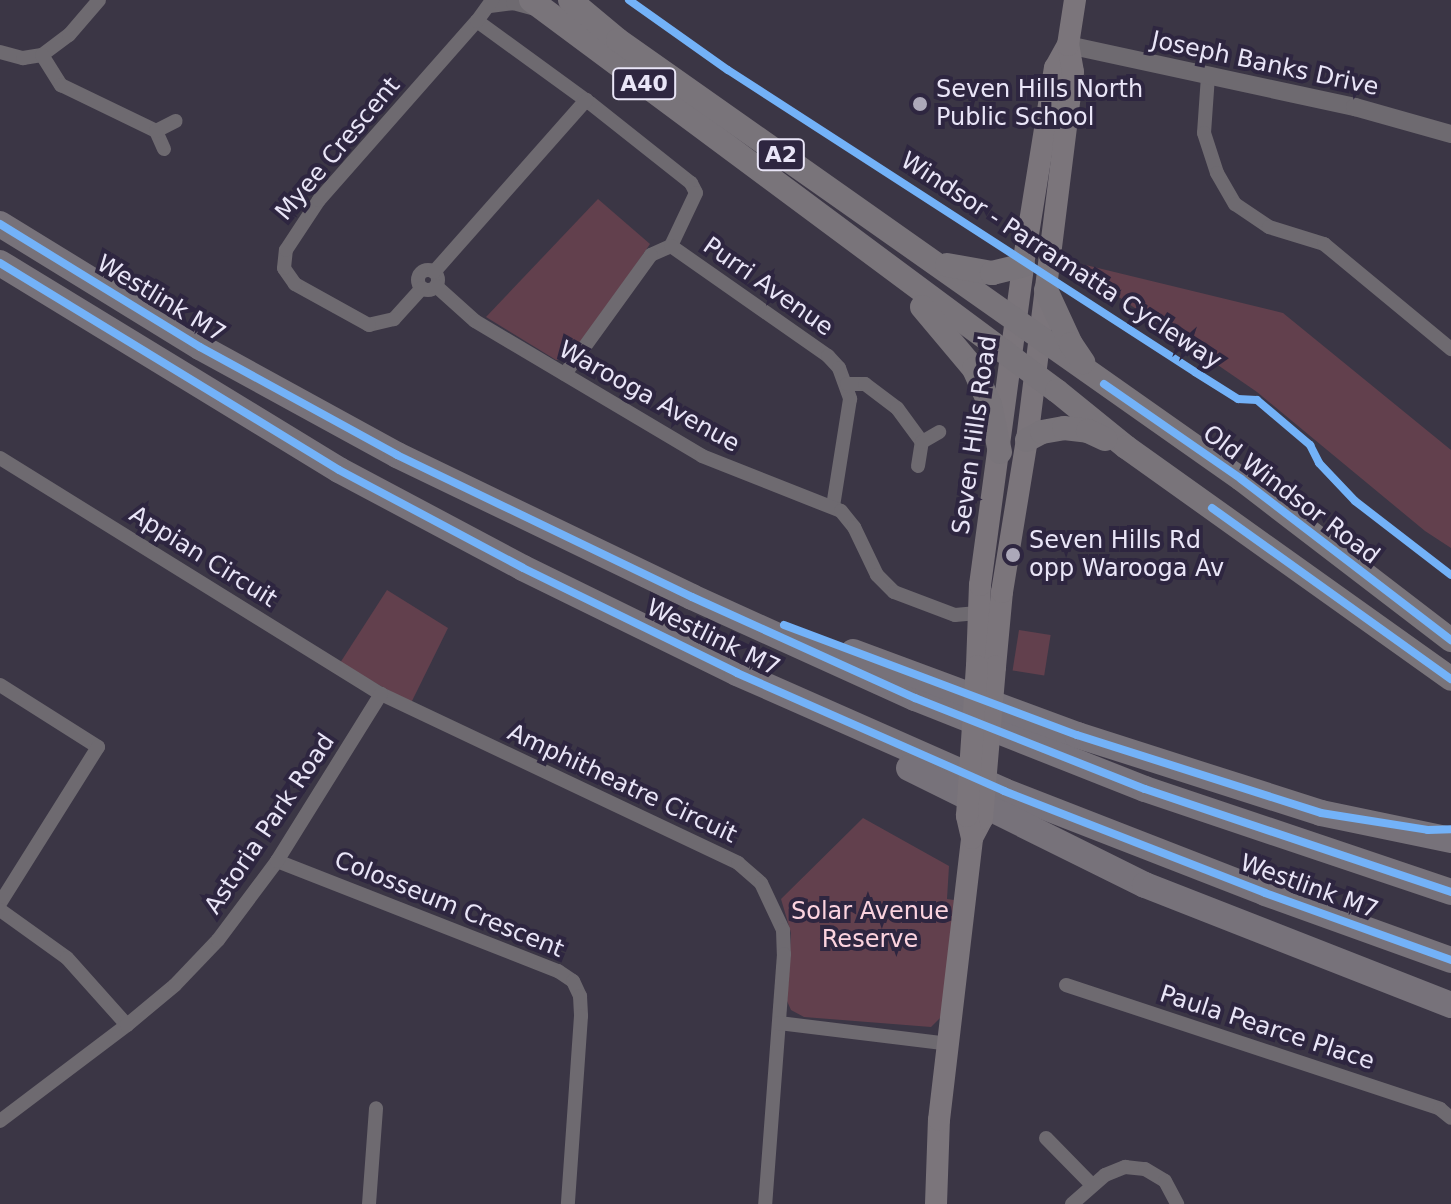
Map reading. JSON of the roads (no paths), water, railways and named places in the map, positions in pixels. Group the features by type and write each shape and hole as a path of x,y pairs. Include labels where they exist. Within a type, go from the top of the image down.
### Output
{"highway":[{"name":"Old Windsor Road","path":"570,0 618,40 1241,479 1451,640"},
{"name":"A40","path":"538,6 1126,447 1451,679"},
{"name":"Westlink M7","path":"0,224 200,347 450,482 692,597 915,698 1145,789 1451,892"},
{"path":"929,260 970,272 992,273 1023,265"},
{"name":"Westlink M7","path":"0,263 339,470 523,568 737,673 977,779 1265,893 1451,960"},
{"path":"882,264 971,364 990,405 1000,452"},
{"path":"1046,290 1077,355 1104,384"},
{"path":"1027,440 1053,428 1075,428 1126,447"},
{"path":"523,568 603,617 1104,866 1297,947 1451,1005"},
{"path":"692,597 716,598 1077,735 1321,813 1451,840"},
{"path":"1321,813 1428,830 1451,829"}],"main road":[{"name":"Seven Hills Road","path":"936,1204 939,1120 972,838 967,816 989,662 1027,440 1073,72 1068,45 1075,0"},
{"name":"Seven Hills Road","path":"989,662 980,613 980,585 1023,265 1055,68 1068,45"},
{"path":"980,613 1002,592"}],"street":[{"path":"0,52 23,58 42,55 69,35 99,0"},
{"name":"Myee Crescent","path":"538,6 491,3 319,200 286,250 284,268 295,284 369,325 394,319 431,282 586,100"},
{"path":"477,21 586,100 691,183 696,193 694,203 680,223 671,246 651,255 565,374"},
{"name":"Joseph Banks Drive","path":"1068,45 1355,107 1451,134"},
{"path":"42,55 61,85 156,131 164,149"},
{"path":"1208,76 1204,133 1217,173 1235,204 1269,227 1324,244 1451,349"},
{"path":"156,131 176,121"},
{"name":"Purri Avenue","path":"671,246 828,356 847,384"},
{"name":"Warooga Avenue","path":"431,282 475,321 702,456 833,506 848,518 875,565 903,587 980,613"},
{"path":"833,506 849,413 847,384 865,384 897,408 922,442 918,466"},
{"path":"922,442 939,432"},
{"name":"Appian Circuit","path":"0,458 381,694"},
{"path":"0,685 98,747 0,903"},
{"name":"Astoria Park Road","path":"0,1121 127,1025 175,985 218,940 277,861 381,694"},
{"name":"Amphitheatre Circuit","path":"381,694 738,863 761,883 783,930 765,1204"},
{"name":"Colosseum Crescent","path":"277,861 558,971 573,981 580,996 581,1016 568,1204"},
{"path":"0,910 67,958 127,1025"},
{"name":"Paula Pearce Place","path":"1066,985 1426,1104 1451,1118"},
{"path":"779,1023 949,1044"},
{"path":"369,1204 376,1108"},
{"path":"1046,1138 1092,1185"},
{"path":"1072,1204 1092,1185 1125,1167 1145,1169 1165,1181 1177,1204"}],"place":[{"name":"Seven Hills North Public School","path":"920,104"},
{"name":"Seven Hills Rd opp Warooga Av","path":"1013,555"}],"park label":[{"name":"Solar Avenue Reserve","path":"870,926"}]}
